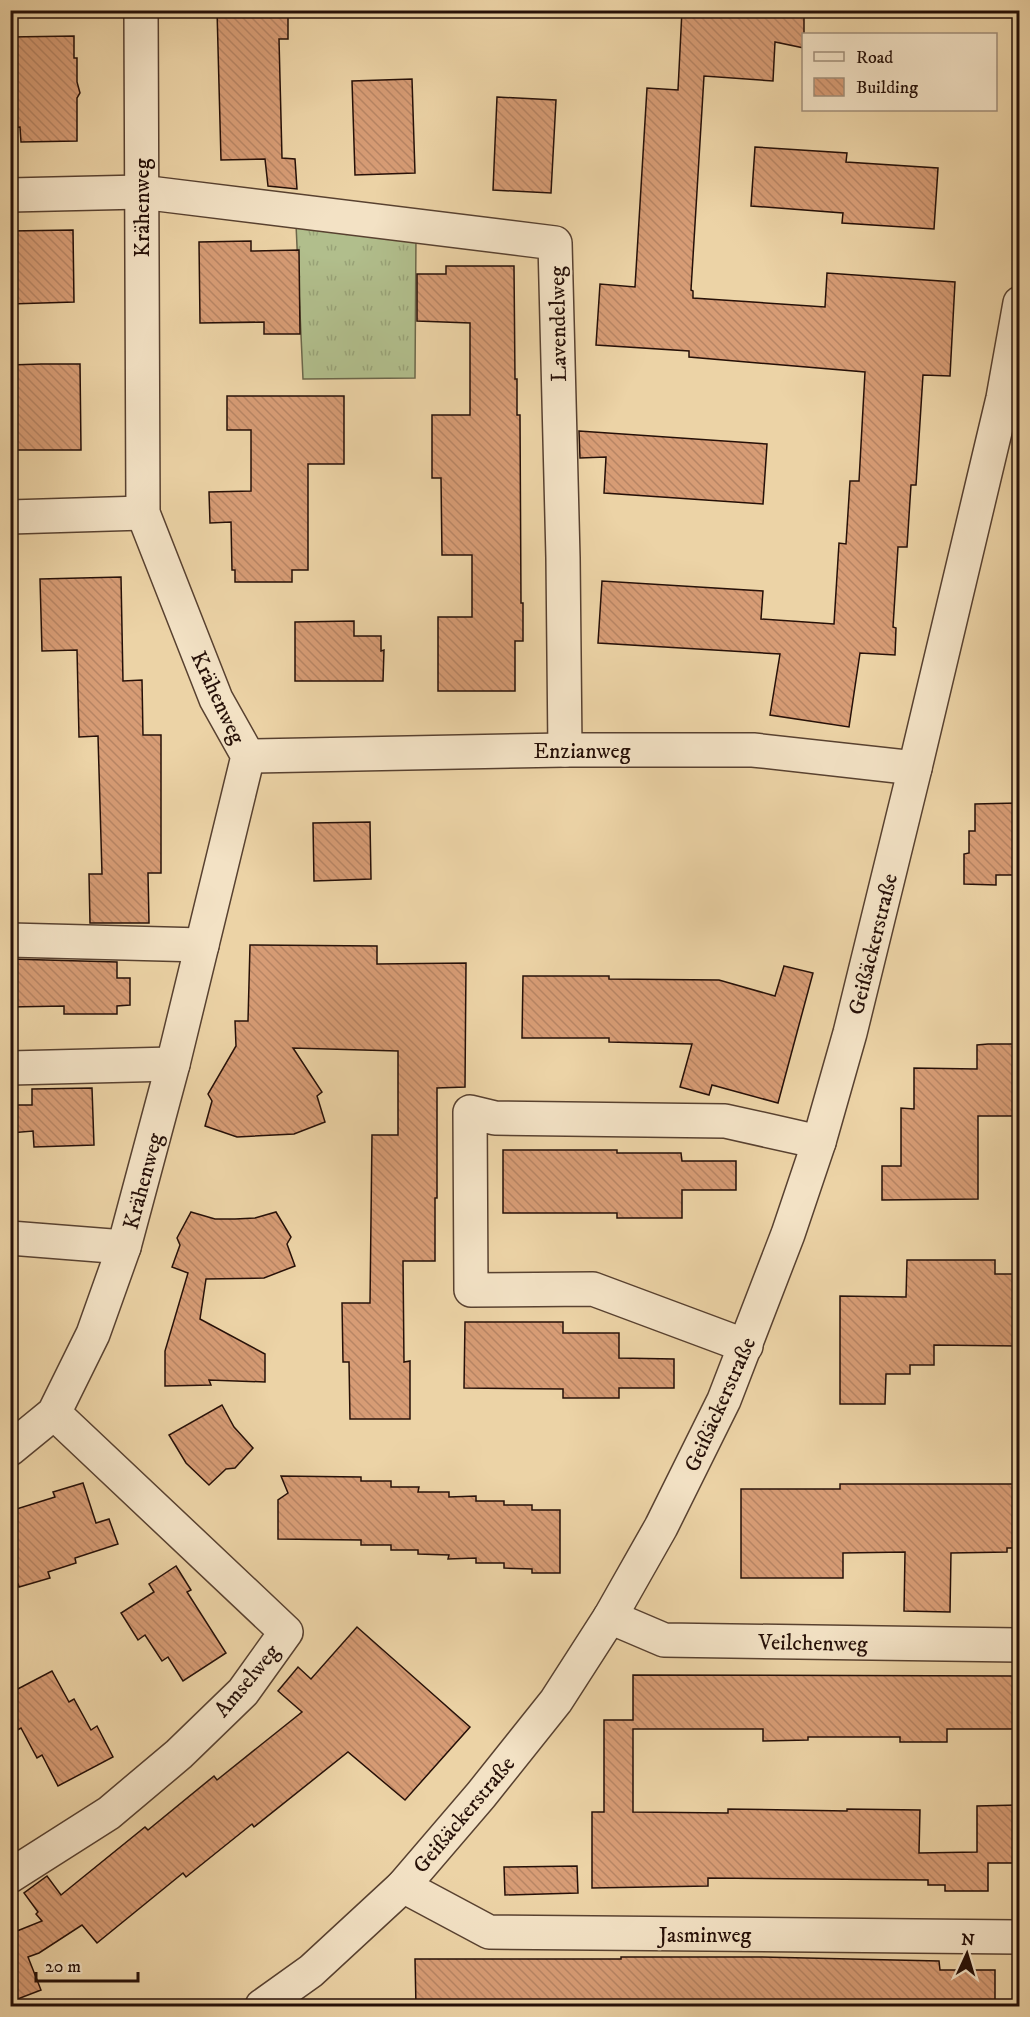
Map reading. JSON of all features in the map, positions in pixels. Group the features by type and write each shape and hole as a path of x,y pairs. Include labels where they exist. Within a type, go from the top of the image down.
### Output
{"street":[{"name":"Krähenweg","path":"10,1449 54,1413 93,1334 124,1247 173,1064 248,756 216,699 143,513 141,10"},
{"path":"10,195 141,192"},
{"name":"Lavendelweg","path":"141,192 555,243 565,750"},
{"name":"Geißäckerstraße","path":"262,2007 311,1971 403,1886 481,1795 556,1701 610,1617 686,1478 724,1400 788,1234 819,1142 850,1033 1003,398 1020,303"},
{"path":"10,516 143,513"},
{"name":"Enzianweg","path":"248,756 565,750 753,750 915,768"},
{"path":"10,940 202,945"},
{"path":"10,1068 173,1064"},
{"path":"746,1346 593,1289 471,1290 470,1112 495,1118 725,1121 819,1142"},
{"path":"10,1238 124,1247"},
{"name":"Amselweg","path":"10,1876 109,1813 178,1754 243,1692 286,1632 54,1413"},
{"name":"Veilchenweg","path":"610,1617 664,1640 1020,1645"},
{"name":"Jasminweg","path":"403,1886 489,1932 1020,1936"}],"green space":[{"path":"296,224 416,236 415,378 303,379"}],"building":[{"path":"217,10 288,10 288,39 279,39 282,158 295,159 297,189 268,186 265,159 221,160"},
{"path":"682,10 804,10 802,48 775,42 773,81 704,76 691,290 693,298 825,307 827,273 955,282 950,376 923,375 916,485 911,485 907,547 898,547 893,627 896,628 895,655 860,653 849,727 770,715 780,654 598,643 602,581 763,591 761,619 834,624 839,543 846,544 850,481 859,481 865,372 689,357 689,351 596,345 600,284 635,287 647,88 678,90"},
{"path":"74,36 74,58 77,58 77,82 80,93 77,98 77,141 21,142 20,127 10,128 10,37"},
{"path":"412,79 415,173 355,175 352,81"},
{"path":"497,97 556,100 551,193 493,190"},
{"path":"755,147 847,153 846,162 938,168 934,229 842,223 843,213 751,206"},
{"path":"73,230 74,302 10,304 10,231"},
{"path":"251,241 251,251 299,250 300,334 264,334 264,322 200,323 199,242"},
{"path":"446,266 514,266 515,379 517,379 517,415 520,415 521,603 523,603 523,641 515,641 515,691 438,691 438,617 472,617 472,555 442,555 441,478 432,478 432,415 470,415 470,323 417,321 417,274 446,274"},
{"path":"80,364 81,450 10,450 10,365"},
{"path":"227,396 344,396 344,464 308,464 308,570 292,570 292,582 235,582 235,570 232,570 231,522 210,523 209,492 251,491 251,430 227,430"},
{"path":"579,431 767,444 763,504 604,493 606,457 580,458"},
{"path":"121,577 123,681 142,680 143,735 161,735 161,873 148,873 149,923 90,923 89,874 102,874 98,736 79,737 77,650 42,651 40,579"},
{"path":"354,621 354,636 381,636 381,651 384,650 383,681 295,681 295,622"},
{"path":"1020,803 1019,875 996,875 996,885 964,884 964,854 969,853 969,831 975,831 975,804"},
{"path":"370,822 371,879 314,881 313,823"},
{"path":"250,945 377,946 377,964 466,963 465,1087 437,1088 435,1261 403,1261 404,1362 410,1361 410,1419 350,1419 349,1362 343,1362 342,1303 370,1303 372,1135 398,1135 398,1051 293,1048 322,1092 317,1096 325,1122 294,1134 237,1137 205,1126 212,1101 208,1094 236,1046 235,1021 248,1021"},
{"path":"10,959 117,962 117,978 130,978 130,1005 117,1006 117,1014 64,1014 64,1006 10,1007"},
{"path":"784,966 813,973 778,1103 712,1085 709,1095 680,1087 692,1044 609,1042 609,1038 522,1038 523,976 719,980 775,996"},
{"path":"1020,1044 1020,1116 978,1116 978,1199 882,1200 882,1166 901,1166 901,1108 914,1109 914,1068 977,1069 977,1045"},
{"path":"92,1088 94,1145 34,1147 33,1131 10,1133 10,1105 32,1105 32,1089"},
{"path":"503,1150 617,1150 617,1153 681,1153 682,1161 736,1161 736,1190 682,1190 682,1218 617,1218 617,1213 503,1213"},
{"path":"191,1212 215,1219 235,1219 255,1218 276,1212 291,1237 287,1244 295,1266 264,1278 206,1279 200,1319 265,1354 265,1382 209,1380 211,1385 165,1386 165,1351 188,1273 172,1267 180,1245 177,1238"},
{"path":"907,1260 995,1260 995,1274 1020,1274 1020,1346 934,1345 934,1365 910,1365 910,1374 886,1374 885,1404 840,1404 840,1296 906,1297"},
{"path":"465,1322 563,1322 563,1333 619,1333 619,1358 674,1359 674,1388 619,1388 619,1398 563,1398 563,1389 464,1388"},
{"path":"222,1405 234,1427 253,1448 235,1468 226,1469 209,1485 186,1463 169,1435"},
{"path":"281,1476 361,1477 361,1481 391,1481 391,1487 419,1487 418,1492 449,1492 449,1497 476,1496 476,1501 504,1501 504,1505 532,1505 532,1510 560,1510 560,1573 532,1573 532,1569 504,1568 504,1563 476,1563 476,1558 448,1559 449,1555 418,1554 418,1550 391,1550 391,1545 361,1545 361,1540 278,1539 278,1500 288,1493"},
{"path":"83,1483 96,1523 109,1519 118,1544 75,1558 76,1563 48,1572 50,1578 19,1587 18,1584 10,1586 10,1511 55,1497 53,1492"},
{"path":"840,1484 1020,1484 1020,1548 1007,1548 1007,1552 951,1553 950,1612 904,1611 905,1552 843,1553 843,1578 741,1578 741,1489 840,1489"},
{"path":"176,1566 191,1590 187,1592 226,1653 183,1681 168,1657 162,1661 145,1635 138,1640 121,1613 154,1592 149,1584"},
{"path":"357,1627 470,1727 405,1800 348,1752 254,1827 252,1824 186,1877 183,1873 97,1943 82,1925 39,1953 28,1957 41,1990 10,2002 10,1918 17,1931 42,1921 24,1893 47,1876 61,1895 145,1827 148,1830 214,1776 217,1780 302,1712 278,1691 298,1667 311,1679"},
{"path":"52,1671 69,1702 74,1699 91,1730 97,1726 113,1757 58,1786 42,1755 37,1758 21,1728 10,1734 10,1693"},
{"path":"633,1675 1020,1676 1020,1729 947,1729 947,1742 900,1742 900,1737 808,1737 808,1740 763,1741 763,1729 633,1729 633,1812 728,1813 728,1809 920,1810 919,1853 977,1852 977,1806 1020,1805 1020,1863 988,1863 988,1891 945,1891 945,1885 928,1885 928,1880 708,1878 708,1886 592,1888 592,1812 604,1812 604,1720 633,1720"},
{"path":"577,1866 578,1893 505,1895 504,1867"},
{"path":"621,1957 939,1961 940,1970 995,1970 995,2007 416,2007 415,1959 621,1959"}]}
